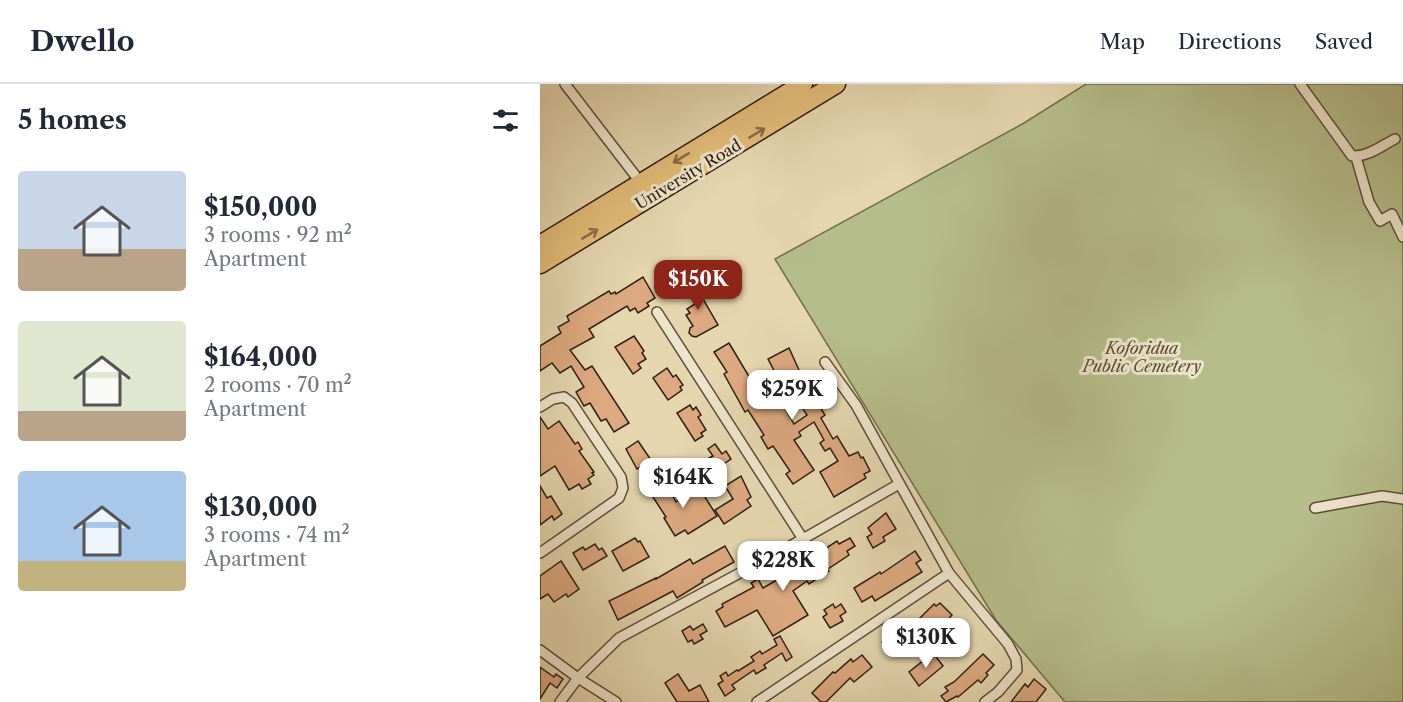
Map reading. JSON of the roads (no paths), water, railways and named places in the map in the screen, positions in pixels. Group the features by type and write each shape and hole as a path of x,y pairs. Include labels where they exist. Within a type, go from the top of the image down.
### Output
{"highway":[{"name":"University Road","path":"540,244 803,84"},
{"name":"University Road","path":"540,264 836,84"}],"street":[{"path":"564,84 641,183"},
{"path":"1300,84 1352,156 1372,152 1395,139"},
{"path":"1356,157 1369,202 1380,221 1392,214 1403,237"},
{"path":"657,312 803,539"},
{"path":"825,362 856,405 949,573 1008,645 1016,659 1017,670 998,692 985,702"},
{"path":"540,406 553,399 564,398 572,403 621,477 623,488 619,498 540,553"},
{"path":"560,702 578,678 619,638 803,539 899,484"},
{"path":"1315,508 1382,496 1403,499"},
{"path":"757,702 949,573"},
{"path":"540,650 616,702"}],"park label":[{"name":"Koforidua Public Cemetery","path":"1142,357"}]}
